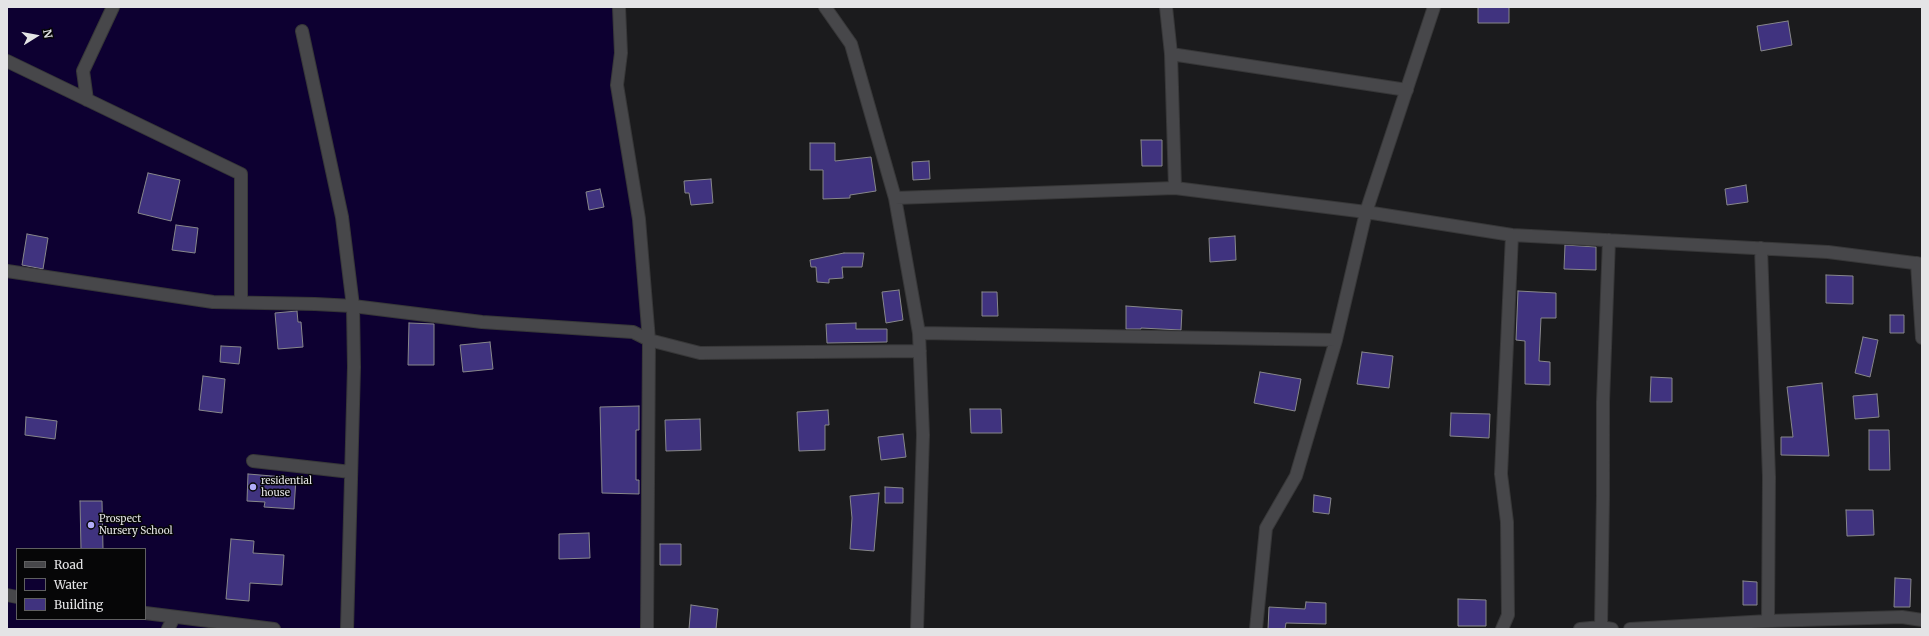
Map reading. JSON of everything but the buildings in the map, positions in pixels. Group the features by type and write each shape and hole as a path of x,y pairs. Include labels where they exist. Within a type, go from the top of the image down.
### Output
{"street":[{"path":"87,100 83,71 113,7"},
{"path":"619,7 621,52 617,86 639,219 650,340 647,629"},
{"path":"825,7 851,44 895,198 919,333 923,435 917,629"},
{"path":"1166,7 1171,54 1176,188"},
{"path":"1256,629 1266,528 1296,476 1336,340 1366,212 1434,7"},
{"path":"302,31 342,217 353,306 354,367 347,629"},
{"path":"1171,54 1407,90"},
{"path":"7,61 241,174 241,302"},
{"path":"895,198 1176,188 1366,212 1512,235 1828,252 1920,264 1922,338"},
{"path":"1502,629 1508,615 1507,522 1500,474 1512,235"},
{"path":"1580,629 1606,628 1603,574 1603,402 1610,240"},
{"path":"1761,248 1769,477 1768,621"},
{"path":"7,271 214,302 353,306 482,322 633,332 650,340 700,353 920,350"},
{"path":"919,333 1336,340"},
{"path":"253,461 351,472"},
{"path":"146,613 268,629"},
{"path":"168,629 174,617"},
{"path":"1630,629 1768,621 1799,625 1902,618 1922,620"}],"water":[{"path":"7,7 619,7 617,85 649,340 647,629 7,629"}],"place":[{"name":"residential house","path":"253,487"},
{"name":"Prospect Nursery School","path":"91,525"}]}
